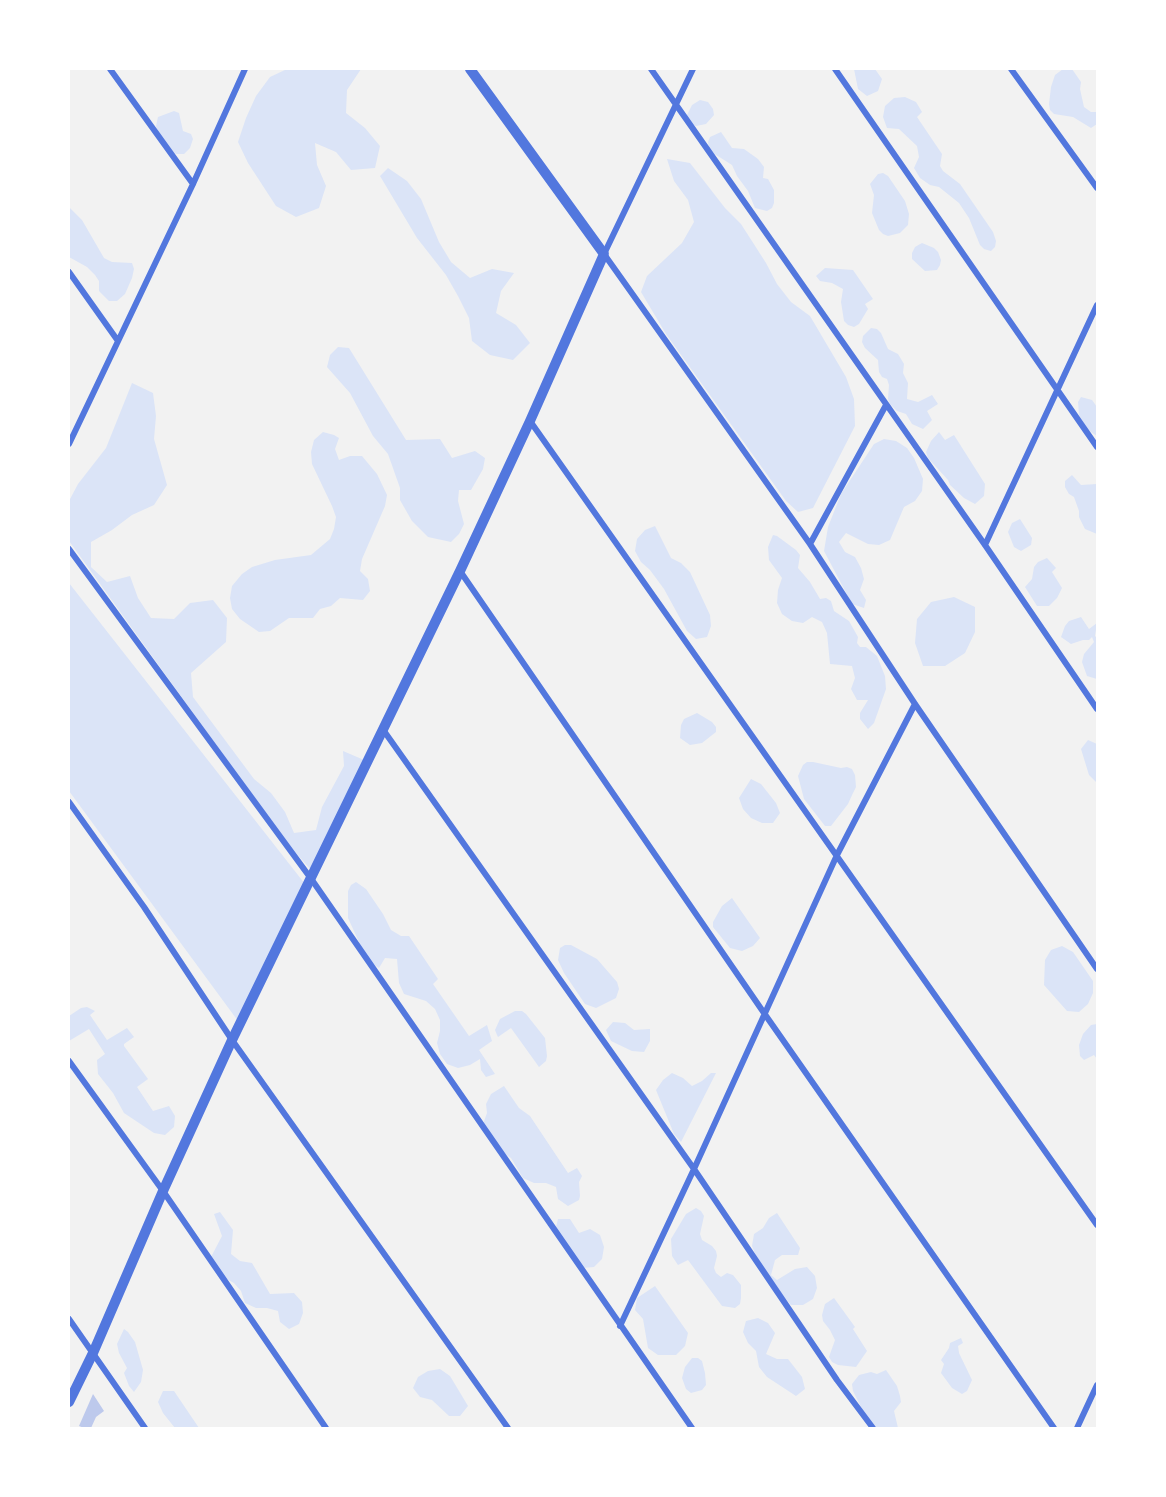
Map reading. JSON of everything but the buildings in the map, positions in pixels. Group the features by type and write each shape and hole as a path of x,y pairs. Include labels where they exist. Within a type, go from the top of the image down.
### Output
{"street":[{"path":"110,69 193,184"},
{"path":"69,444 245,69"},
{"path":"470,69 810,544 915,704 1097,969"},
{"path":"651,69 985,545 1097,709"},
{"path":"69,1402 232,1040 312,880 460,571 604,254 693,69"},
{"path":"835,69 1097,447"},
{"path":"1011,69 1097,188"},
{"path":"69,272 118,341"},
{"path":"985,545 1097,305"},
{"path":"810,544 886,405"},
{"path":"530,421 1097,1225"},
{"path":"69,549 312,880 692,1428"},
{"path":"460,571 764,1013 1054,1428"},
{"path":"620,1326 837,855 915,704"},
{"path":"384,731 694,1169 830,1371 873,1428"},
{"path":"69,802 144,907 232,1040 508,1428"},
{"path":"69,1060 163,1191 326,1428"},
{"path":"69,1319 145,1428"},
{"path":"1077,1428 1097,1385"}],"shaded area":[{"path":"287,69 361,69 347,90 346,113 365,128 380,146 375,168 351,170 336,152 315,143 317,165 326,186 319,208 296,217 276,206 248,163 238,142 256,96 270,77"},
{"path":"854,69 875,69 882,79 878,91 867,96 858,89"},
{"path":"1063,69 1072,69 1081,82 1080,89 1084,107 1091,112 1097,112 1097,124 1091,128 1073,117 1054,114 1050,110 1051,87 1055,75"},
{"path":"905,97 916,102 922,112 917,117 942,154 940,166 943,171 960,184 993,232 996,241 991,251 980,245 969,218 959,203 939,187 930,185 920,178 914,168 919,157 917,146 899,129 887,128 883,117 885,106 894,98"},
{"path":"700,100 708,102 714,115 706,124 696,126 686,117 692,105"},
{"path":"174,111 179,113 183,131 191,134 193,139 190,148 184,154 176,154 167,147 158,134 156,126 158,117"},
{"path":"721,132 732,148 744,149 758,159 764,167 763,178 768,179 774,190 772,208 767,211 755,208 748,191 732,165 709,148 710,137"},
{"path":"667,159 690,163 725,208 741,224 777,284 791,302 810,316 846,377 854,399 855,426 813,508 798,512 786,501 666,334 641,292 647,276 682,243 694,222 688,200 674,181"},
{"path":"388,168 407,181 421,199 439,242 451,262 470,278 492,269 514,273 501,291 496,313 516,325 530,343 513,360 490,355 472,341 469,318 458,296 446,275 417,238 380,176"},
{"path":"883,173 888,176 905,201 909,214 908,225 900,233 888,236 879,230 872,213 874,195 870,184 878,174"},
{"path":"69,207 82,220 104,258 112,262 132,263 134,269 132,278 125,294 117,301 109,301 99,291 99,281 95,275 87,267 69,257"},
{"path":"922,243 938,252 941,260 937,270 925,271 912,259 915,247"},
{"path":"825,268 853,270 873,299 865,304 868,309 859,324 854,327 844,321 841,302 843,289 832,283 820,281 816,276"},
{"path":"871,328 881,333 888,349 898,354 904,364 903,373 908,383 907,399 918,402 932,395 938,404 927,411 932,420 923,429 912,424 906,414 897,411 890,404 887,379 879,372 878,360 862,342 863,336"},
{"path":"338,347 349,348 406,440 440,439 452,458 475,451 485,458 483,469 471,490 459,490 458,501 464,524 459,534 451,542 428,537 412,521 400,500 400,488 388,454 373,436 350,393 327,367 330,355"},
{"path":"132,383 153,393 156,416 154,439 167,485 154,505 132,515 91,542 91,567 107,582 130,576 138,598 151,618 174,619 190,603 213,600 227,618 226,642 191,673 193,697 254,779 271,793 285,812 294,833 316,830 322,807 344,766 343,751 364,760 311,870 256,800 69,541 69,501 78,484 106,448"},
{"path":"1081,397 1092,400 1097,407 1097,436 1088,430 1079,415 1078,402"},
{"path":"323,432 339,438 335,449 339,460 350,456 362,456 377,474 387,495 385,506 362,559 360,571 368,579 370,591 363,600 340,598 331,606 320,609 313,618 289,618 270,631 259,632 240,619 232,609 230,598 232,586 242,574 252,567 275,560 311,555 330,539 334,529 336,517 312,464 311,452 314,440"},
{"path":"939,432 945,440 954,435 985,484 984,496 975,504 964,498 950,485 928,458 926,452 931,441"},
{"path":"884,439 896,441 907,448 923,479 922,491 915,501 904,507 890,540 879,545 868,544 846,533 839,542 845,552 855,557 861,568 864,579 860,590 866,600 864,608 852,604 824,551 828,527 841,494 874,444"},
{"path":"1072,475 1081,485 1097,484 1097,534 1085,529 1074,497 1065,487 1065,481"},
{"path":"1020,519 1032,538 1031,545 1021,551 1014,547 1008,532 1012,523"},
{"path":"655,526 671,558 681,563 690,572 710,615 711,626 707,637 696,639 687,631 664,589 641,562 635,551 637,539 645,530"},
{"path":"773,535 796,550 800,555 798,568 820,599 826,598 831,601 834,611 849,621 858,637 857,643 860,647 866,647 877,656 885,676 886,689 874,723 868,729 860,719 860,713 868,700 857,700 851,689 855,678 852,666 830,664 827,633 822,622 812,617 803,623 792,621 782,614 777,603 782,578 769,560 768,547"},
{"path":"1047,558 1056,568 1052,572 1062,588 1057,598 1049,606 1037,606 1025,587 1032,579 1034,567 1038,562"},
{"path":"69,583 305,884 238,1021 69,791"},
{"path":"954,597 975,607 975,632 965,653 945,666 923,666 915,643 917,619 931,602"},
{"path":"1081,617 1089,629 1097,623 1095,636 1097,638 1097,679 1087,676 1082,662 1084,654 1094,642 1092,637 1089,640 1071,644 1061,637 1069,621"},
{"path":"697,713 712,722 716,727 716,732 702,743 690,745 680,738 681,725 684,719"},
{"path":"1088,740 1097,744 1097,783 1089,775 1081,749"},
{"path":"807,762 847,767 852,769 855,775 856,787 848,804 831,826 825,826 804,799 798,776"},
{"path":"751,779 761,784 776,803 780,813 773,823 762,823 751,818 743,809 739,798"},
{"path":"356,882 366,889 391,930 401,936 409,936 438,979 433,984 469,1036 487,1025 492,1041 479,1050 495,1074 486,1077 481,1070 480,1059 458,1068 447,1064 440,1054 437,1043 440,1020 435,1009 426,1001 404,994 399,983 397,959 385,958 379,968 370,962 360,949 348,918 348,891"},
{"path":"732,898 760,938 753,946 742,951 730,948 713,927 713,922 722,906"},
{"path":"571,945 597,959 617,982 619,989 616,998 596,1008 585,1004 558,960 560,948"},
{"path":"1062,946 1073,952 1093,981 1093,993 1088,1004 1079,1012 1067,1011 1044,985 1045,960 1051,950"},
{"path":"87,1007 95,1011 90,1015 107,1040 127,1028 134,1037 124,1046 148,1079 137,1087 153,1111 169,1106 175,1116 174,1127 165,1135 154,1133 124,1113 113,1093 98,1074 97,1060 105,1054 89,1029 69,1041 69,1016"},
{"path":"515,1011 522,1011 526,1014 545,1038 546,1061 539,1067 511,1028 498,1037 497,1035 495,1030 500,1019"},
{"path":"613,1022 625,1023 634,1030 650,1029 650,1041 644,1052 632,1051 611,1041 606,1030"},
{"path":"1097,1024 1097,1059 1094,1055 1084,1060 1080,1056 1079,1045 1083,1034 1091,1025"},
{"path":"672,1073 683,1078 692,1086 711,1073 716,1073 681,1142 674,1134 656,1090"},
{"path":"504,1086 519,1108 530,1116 568,1173 577,1168 582,1176 579,1182 579,1200 568,1206 558,1199 556,1187 546,1183 534,1183 523,1178 511,1158 501,1151 483,1124 487,1113 486,1104 491,1094"},
{"path":"696,1208 704,1216 700,1234 702,1240 716,1251 714,1268 716,1273 721,1277 727,1273 733,1275 741,1285 740,1304 735,1308 722,1306 688,1260 678,1265 672,1256 671,1239 686,1214"},
{"path":"220,1212 233,1230 231,1254 240,1261 252,1263 270,1294 294,1293 302,1302 303,1313 299,1324 289,1329 280,1322 278,1311 256,1308 245,1303 241,1291 234,1283 223,1277 211,1257 222,1236 214,1214"},
{"path":"777,1213 800,1248 798,1255 782,1255 775,1260 771,1275 777,1280 795,1269 807,1267 815,1276 817,1288 813,1299 803,1305 791,1305 784,1297 756,1256 752,1246 754,1234"},
{"path":"558,1219 570,1219 579,1233 590,1229 600,1235 604,1247 602,1259 594,1267 582,1268 555,1231"},
{"path":"655,1286 688,1333 685,1346 676,1355 658,1355 648,1348 643,1319 635,1310 637,1298"},
{"path":"834,1298 855,1327 853,1329 867,1351 856,1367 838,1365 829,1357 835,1340 823,1321 822,1315 825,1304"},
{"path":"758,1318 768,1323 775,1333 766,1354 777,1359 788,1359 802,1377 805,1389 796,1396 767,1377 759,1367 756,1351 748,1343 743,1332 746,1321"},
{"path":"124,1329 135,1342 143,1370 141,1382 134,1392 124,1373 127,1368 117,1344"},
{"path":"961,1338 963,1343 958,1346 959,1353 972,1380 967,1391 962,1394 952,1388 941,1373 944,1364 941,1360 950,1343"},
{"path":"692,1358 702,1361 706,1385 702,1390 691,1393 686,1389 682,1378 685,1367"},
{"path":"440,1369 450,1376 468,1406 460,1416 449,1416 432,1400 420,1397 413,1388 418,1377 428,1371"},
{"path":"886,1370 897,1386 900,1396 901,1402 894,1411 898,1428 877,1428 862,1409 853,1391 852,1384 859,1375 871,1372 877,1374"},
{"path":"163,1391 174,1391 199,1428 175,1428 163,1413 158,1402"}]}
